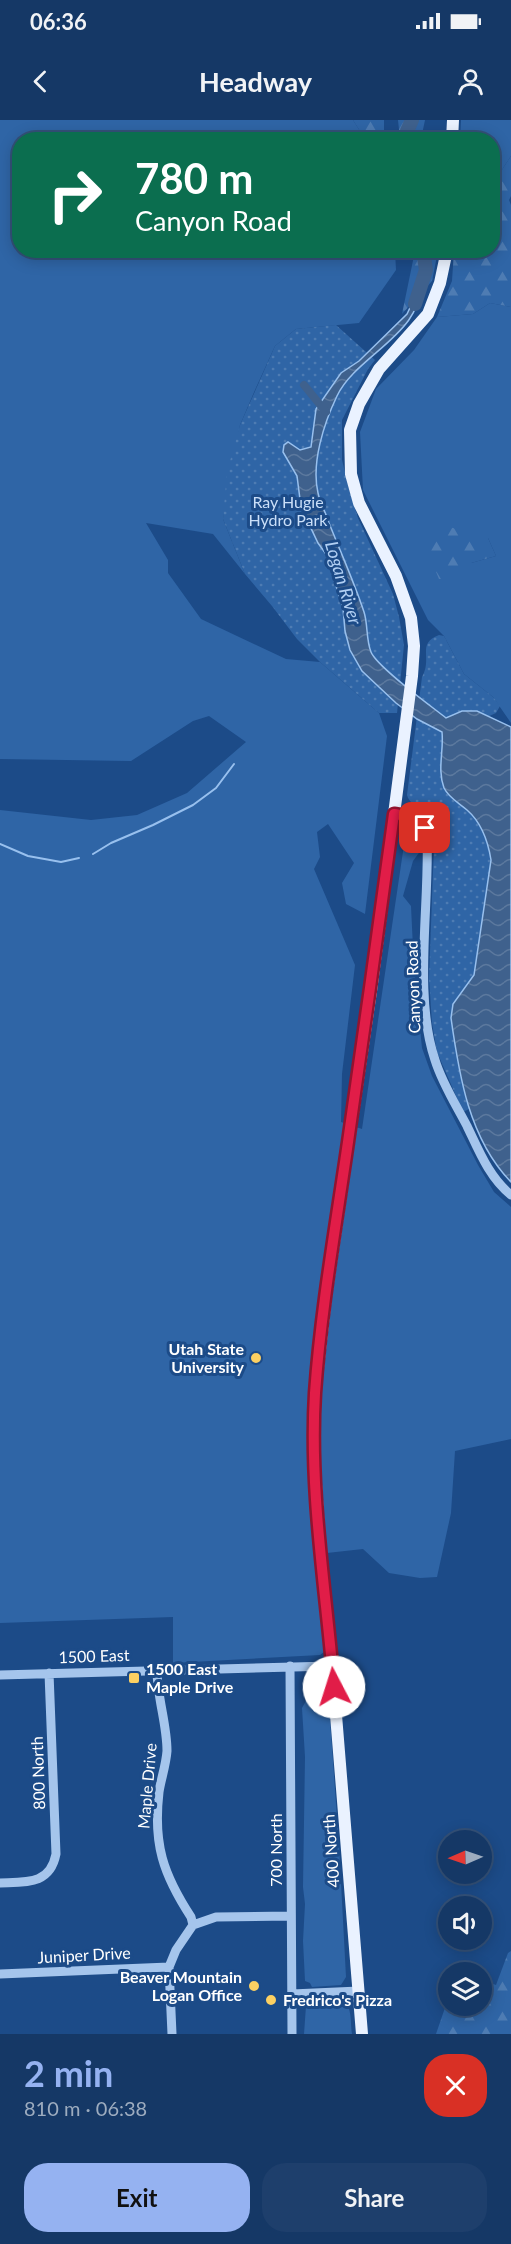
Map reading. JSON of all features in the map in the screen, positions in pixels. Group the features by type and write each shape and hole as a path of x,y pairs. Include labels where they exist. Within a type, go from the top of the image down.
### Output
{"main road":[{"name":"400 North","path":"362,2034 319,1530 314,1454 315,1394 326,1296 371,991 414,646 411,618 396,576 359,503 351,474 350,430 358,404 379,369 428,314 441,283 446,258"}],"street":[{"name":"Canyon Road","path":"394,814 415,818 421,822 427,835 424,982 428,1031 435,1061 483,1158 498,1184 511,1195"},
{"name":"700 North","path":"290,1666 292,2034"},
{"name":"1500 East","path":"0,1675 332,1666"},
{"name":"Maple Drive","path":"156,1670 167,1753 157,1810 157,1840 165,1870 191,1917 193,1925"},
{"name":"800 North","path":"0,1883 30,1881 42,1877 50,1871 56,1854 49,1673"},
{"path":"172,2034 169,1967 176,1950 193,1925 216,1917 291,1916"},
{"name":"Juniper Drive","path":"0,1974 169,1967"},
{"path":"292,1994 358,1990"}],"green space":[{"path":"0,120 353,120 361,132 12,132 12,258 395,258 396,270 359,323 296,329 275,346 240,425 223,519 245,574 213,534 146,523 168,560 168,573 201,619 286,659 320,662 379,713 387,736 365,914 346,904 342,883 354,863 328,824 317,832 320,857 314,869 355,965 342,1074 341,1122 362,1129 405,838 411,834 419,836 421,850 413,861 403,896 411,906 414,969 422,1048 432,1076 478,1165 494,1192 511,1207 511,1439 455,1451 451,1513 437,1577 420,1578 389,1573 363,1549 318,1554 324,1652 320,1655 173,1663 173,1617 0,1623 0,810 91,820 137,815 187,793 246,742 209,716 193,721 131,761 0,759"},
{"path":"353,120 384,120 384,132 361,132"},
{"path":"398,120 425,120 422,132 399,132"},
{"path":"461,120 511,120 511,156 500,173 500,132 460,132"},
{"path":"511,156 511,196 509,200 511,205 511,307 490,303 473,314 437,317 452,281 454,258 500,258 500,173"},
{"path":"414,258 437,258 432,281 402,314"},
{"path":"490,303 511,307 511,723 493,697 464,674 444,636 428,620 363,490 360,432 376,389 414,350 437,317 473,314","holes":["488,538 496,556 471,563"]},
{"name":"Ray Hugie Hydro Park","path":"336,325 375,360 342,420 342,460 358,518 393,594 399,617 404,645 397,713 379,713 297,639 245,574 223,519 227,472 240,425 275,346 296,329"},
{"path":"439,524 488,538 496,556 471,563 450,579 439,579 427,550 427,529"},
{"path":"439,635 444,636 464,674 493,697 500,706 496,713 485,718 496,840 473,1107 463,1112 437,1052 432,1023 429,978 433,836 426,818 407,795 422,677 426,663 426,647 432,639"},
{"path":"321,1677 328,1692 346,1977 341,1985 312,1987 305,1981 303,1941 305,1757 302,1708 308,1697 314,1695 312,1686 319,1684"},
{"path":"511,1951 511,2034 436,2034 442,2016 492,2016 492,1984 496,1985 508,1953"},
{"path":"338,1997 343,1999 348,2007 352,2034 304,2034 306,2006 311,2003 312,1999"}],"water":[{"path":"419,279 419,298 413,314 389,342 347,381 337,396 320,443 316,481 320,500 364,612 369,647 375,659 446,718 462,711 477,711 511,727 511,1182 485,1146 468,1105 462,1084 451,1018 453,1004 474,975 491,860 486,839 472,815 451,798 444,788 441,774 442,732 417,719 396,703 362,671 350,650 345,631 343,608 326,554 318,543 301,507 297,476 283,452 284,445 288,442 300,450 311,447 316,409 341,373 359,361 407,314 415,297"}],"waterway":[{"name":"Logan River","path":"407,132 412,120"},
{"name":"Logan River","path":"415,304 426,270 424,258"},
{"path":"304,385 326,412"},
{"path":"93,854 111,843 193,805 216,788 234,764"},
{"path":"0,844 28,856 61,862 79,858"}],"place":[{"name":"Utah State University","path":"256,1358"},
{"name":"1500 East Maple Drive","path":"134,1678"},
{"name":"Beaver Mountain Logan Office","path":"254,1986"},
{"name":"Fredrico's Pizza","path":"271,2000"}],"route":[{"path":"334,1687 314,1454 315,1394 321,1331 371,991 394,814 415,818 425,828"}]}
